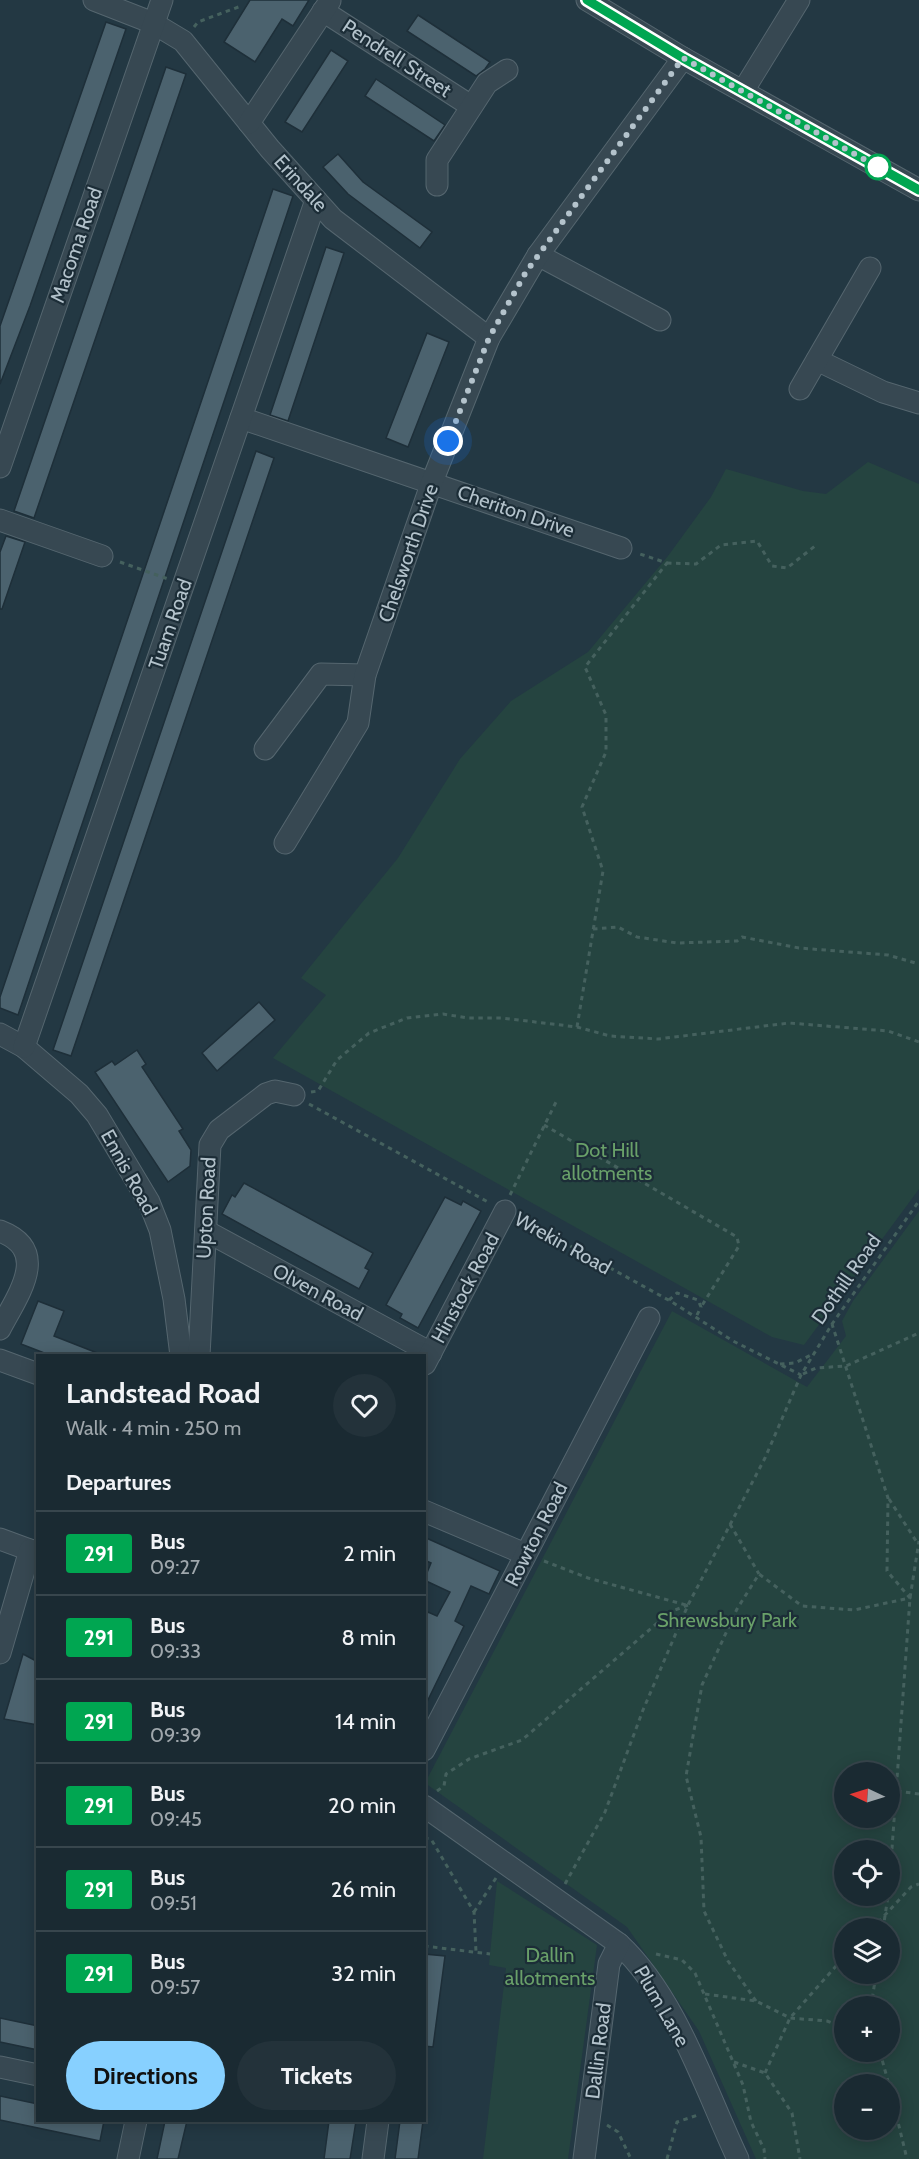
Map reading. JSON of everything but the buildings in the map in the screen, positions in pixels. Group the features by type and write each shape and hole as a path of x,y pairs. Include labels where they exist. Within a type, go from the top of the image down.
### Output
{"street":[{"name":"Erindale","path":"94,0 153,23 183,41 249,123 333,219 489,338"},
{"path":"153,23 162,0"},
{"path":"587,0 683,58 919,190"},
{"path":"743,91 799,0"},
{"name":"Pendrell Street","path":"249,123 327,5 471,106"},
{"name":"Macoma Road","path":"0,467 153,23"},
{"name":"Chelsworth Drive","path":"285,843 358,723 365,675 432,482 489,338 538,255 683,58"},
{"path":"437,185 437,160 487,83 507,70"},
{"name":"Tuam Road","path":"24,1047 316,200"},
{"path":"538,255 660,320"},
{"path":"800,389 870,268"},
{"path":"817,360 883,392 919,403"},
{"name":"Cheriton Drive","path":"242,418 621,548"},
{"path":"0,520 102,556"},
{"path":"265,749 321,674 365,675"},
{"name":"Ennis Road","path":"0,1034 24,1047 79,1094 91,1108 149,1202 160,1230 174,1299 181,1354"},
{"name":"Upton Road","path":"199,1354 206,1231 207,1160 210,1145 219,1130 284,1093"},
{"name":"Hinstock Road","path":"428,1359 505,1211"},
{"path":"0,1231 17,1239 25,1249 28,1262 26,1279 0,1329"},
{"name":"Olven Road","path":"206,1231 419,1354"},
{"name":"Rowton Road","path":"426,1746 649,1318"},
{"path":"0,1360 36,1373"},
{"path":"426,1512 525,1554"},
{"path":"0,1539 34,1552 0,1653"},
{"name":"Plum Lane","path":"427,1803 506,1864 619,1944 638,1962 679,2031 738,2159"},
{"name":"Dallin Road","path":"584,2159 609,1964 619,1944"},
{"path":"0,2067 36,2075"},
{"path":"128,2159 136,2122"},
{"path":"373,2159 378,2122"}],"path":[{"path":"183,41 198,22 241,6"},
{"path":"621,548 667,562 696,564 721,545 757,541 772,566 787,568 815,546"},
{"path":"102,556 183,584"},
{"path":"577,1027 603,871 582,807 606,752 606,715 585,668 667,562"},
{"path":"593,929 618,927 637,937 677,943 737,941 742,937 799,948 888,955 919,964"},
{"path":"284,1093 318,1091 337,1060 369,1033 406,1018 443,1014 468,1018 502,1018 577,1027 610,1036 658,1039 789,1023 888,1031 919,1042"},
{"path":"505,1211 511,1191 556,1102"},
{"name":"Wrekin Road","path":"323,1112 669,1300 733,1341 801,1375"},
{"path":"544,1125 737,1238 739,1246 696,1317"},
{"name":"Dothill Road","path":"556,1900 605,1812 643,1710 688,1605 765,1458 801,1375 832,1324 919,1201"},
{"path":"669,1300 677,1293 698,1300 701,1306"},
{"path":"832,1324 888,1498 919,1543 910,1598 899,1762"},
{"path":"801,1375 816,1368 846,1366 919,1333"},
{"path":"779,1364 795,1363 814,1353"},
{"path":"888,1498 887,1571 910,1598"},
{"path":"730,1524 759,1574 802,1606 854,1610 910,1598"},
{"path":"525,1554 588,1578 688,1605"},
{"path":"756,2001 728,1961 704,1911 701,1837 686,1776 702,1685 737,1609 759,1574"},
{"path":"427,1803 444,1786 446,1774 469,1759 522,1740 670,1612 688,1605"},
{"path":"900,1791 919,1794"},
{"path":"426,1838 431,1839 474,1912 476,1952"},
{"path":"474,1912 506,1864"},
{"path":"882,1918 911,1887 919,1884"},
{"path":"885,1918 886,1906"},
{"path":"426,1946 490,1954"},
{"path":"656,1954 682,1960 695,1973 734,2062 765,2159"},
{"path":"765,2073 790,2018 834,1968"},
{"path":"705,1994 756,2001 790,2018 827,2021 834,2024"},
{"path":"734,2062 765,2073 792,2113 800,2159"},
{"path":"667,2159 677,2122 715,2109"},
{"path":"590,2115 618,2132 631,2159"},
{"path":"900,2131 907,2159"}],"green space":[{"name":"Dot Hill allotments","path":"868,462 919,484 919,1189 804,1345 772,1337 273,1058 326,995 301,978 398,858 460,759 511,701 588,652 668,556 711,497 726,469 803,491 826,494"},
{"name":"Shrewsbury Park","path":"919,1211 919,2159 756,2159 699,2031 627,1927 426,1784 426,1781 672,1311 807,1387 846,1336 842,1321 853,1301"},
{"name":"Dallin allotments","path":"497,1881 597,1945 568,2159 483,2159 506,1968 489,1965"}],"bus line":[{"name":"291","path":"587,0 683,58 919,190"}],"route":[{"path":"448,441 489,338 526,272 683,58 878,167"}]}
